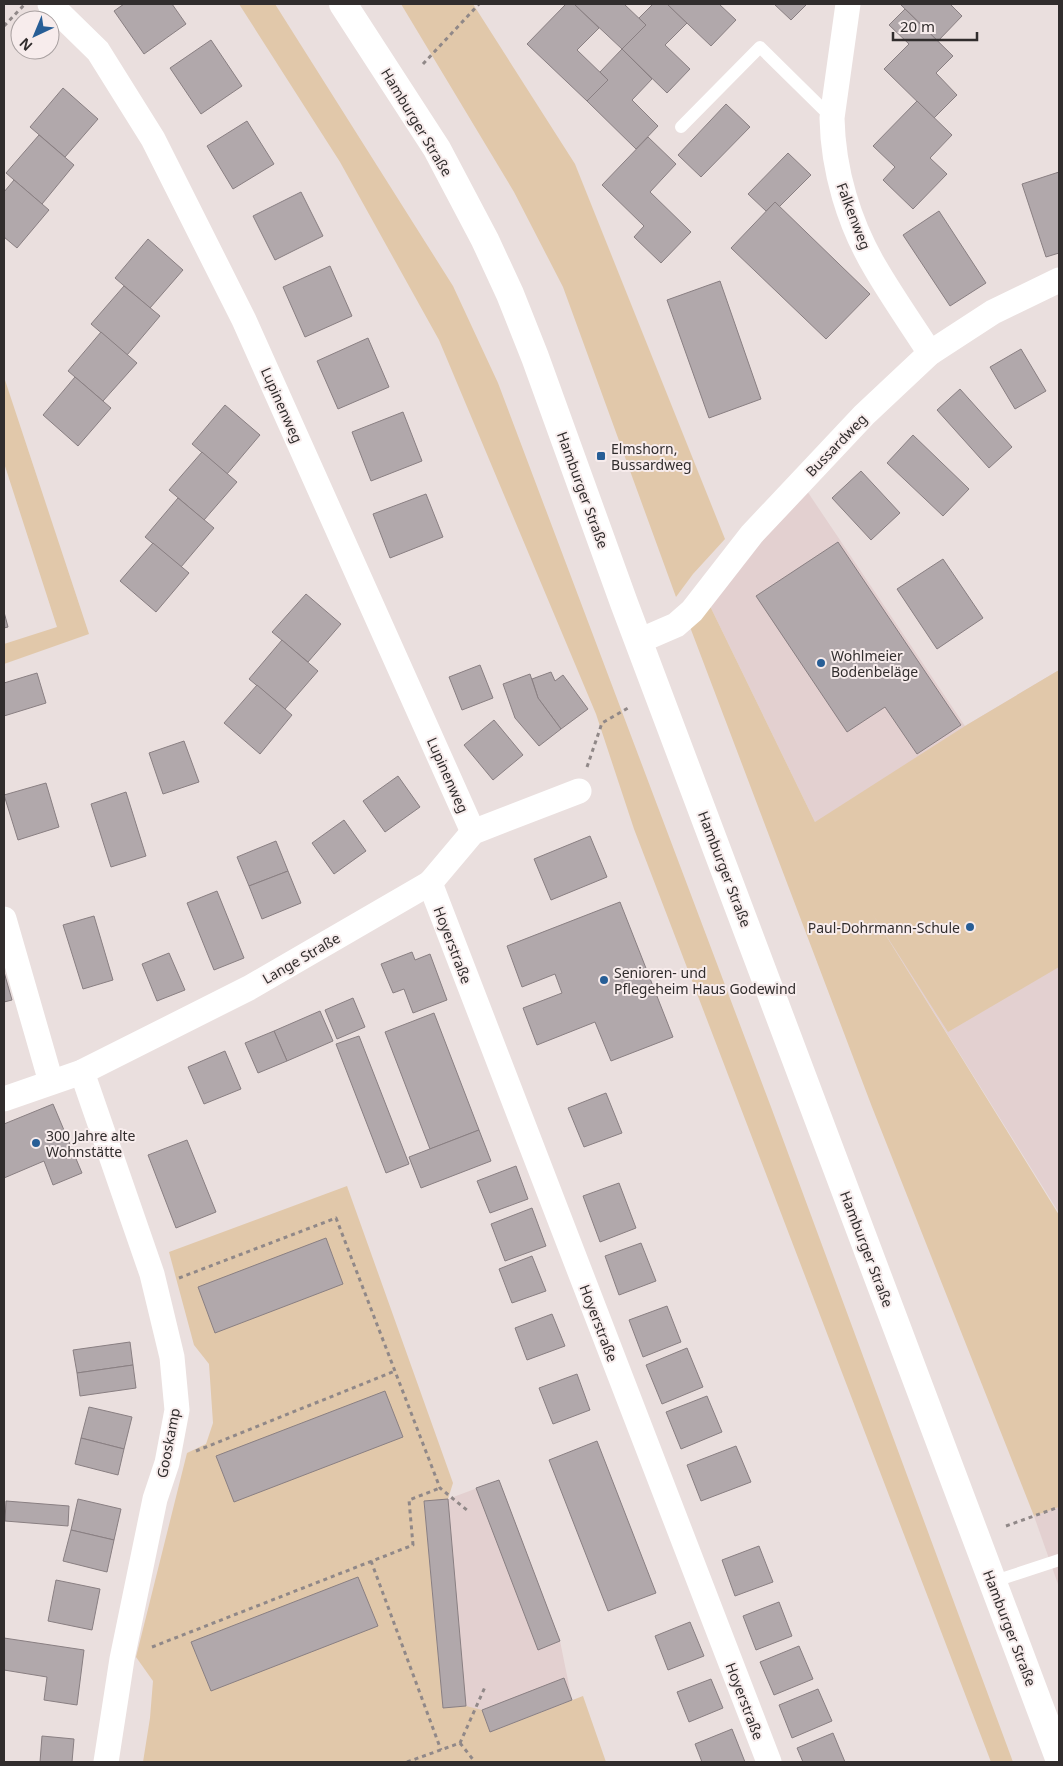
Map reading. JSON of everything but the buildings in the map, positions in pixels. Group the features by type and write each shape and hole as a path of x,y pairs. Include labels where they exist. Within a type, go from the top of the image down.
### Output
{"main road":[{"name":"Hamburger Straße","path":"344,4 436,149 485,240 510,294 1059,1758"}],"street":[{"name":"Lupinenweg","path":"50,4 98,51 153,139 244,320 473,832"},
{"name":"Falkenweg","path":"848,4 832,118 832,136 843,195 875,268 930,353"},
{"name":"Bussardweg","path":"639,641 676,625 692,611 752,534 864,415 930,353 993,312 1059,280"},
{"name":"Lange Straße","path":"4,1099 82,1072 249,988 430,883 473,832 579,791"},
{"name":"Hoyerstraße","path":"430,883 769,1762"},
{"path":"4,919 51,1082"},
{"name":"Gooskamp","path":"82,1072 155,1287 172,1357 177,1410 168,1463 156,1498 122,1659 106,1762"}],"lane":[{"path":"681,127 760,47 832,118"},
{"path":"992,1582 1059,1561"}],"path":[{"path":"4,26 26,4"},
{"path":"423,64 479,4"},
{"path":"579,791 602,723 628,708"},
{"path":"155,1287 336,1218 440,1488 468,1511"},
{"path":"168,1463 395,1371"},
{"path":"122,1659 413,1545 409,1500 440,1488"},
{"path":"1006,1526 1059,1507"},
{"path":"371,1562 441,1750"},
{"path":"407,1762 460,1742 485,1688"},
{"path":"460,1742 476,1762"}],"shaded area":[{"path":"239,4 275,4 453,286 498,383 771,1107 1013,1762 991,1762 634,829 596,714 439,340 340,162"},
{"path":"401,4 473,4 575,164 725,539 693,574 676,597 563,287 514,192"},
{"path":"4,377 89,634 4,664 4,644 57,627 4,463"},
{"name":"Paul-Dohrmann-Schule","path":"807,491 965,726 1059,670 1059,1213 815,822 710,606 758,540"},
{"path":"710,606 815,822 965,726 1059,670 1059,967 948,1032 872,913 1059,1215 1059,1507 1034,1516 872,1107 690,627"},
{"path":"347,1186 453,1483 448,1499 424,1502 443,1708 466,1706 482,1710 490,1732 583,1696 606,1762 143,1762 150,1718 153,1681 136,1657 187,1453 206,1444 213,1423 209,1364 194,1345 169,1252"},
{"path":"499,1480 560,1641 572,1700 490,1732 466,1706 443,1708 424,1501 448,1499"},
{"path":"1059,1507 1059,1587 1034,1516"}],"place":[{"name":"Elmshorn, Bussardweg","path":"601,456"},
{"name":"Wohlmeier Bodenbeläge","path":"821,663"},
{"name":"Paul-Dohrmann-Schule","path":"970,927"},
{"name":"Senioren- und Pflegeheim Haus Godewind","path":"604,980"},
{"name":"300 Jahre alte Wohnstätte","path":"36,1143"}]}
